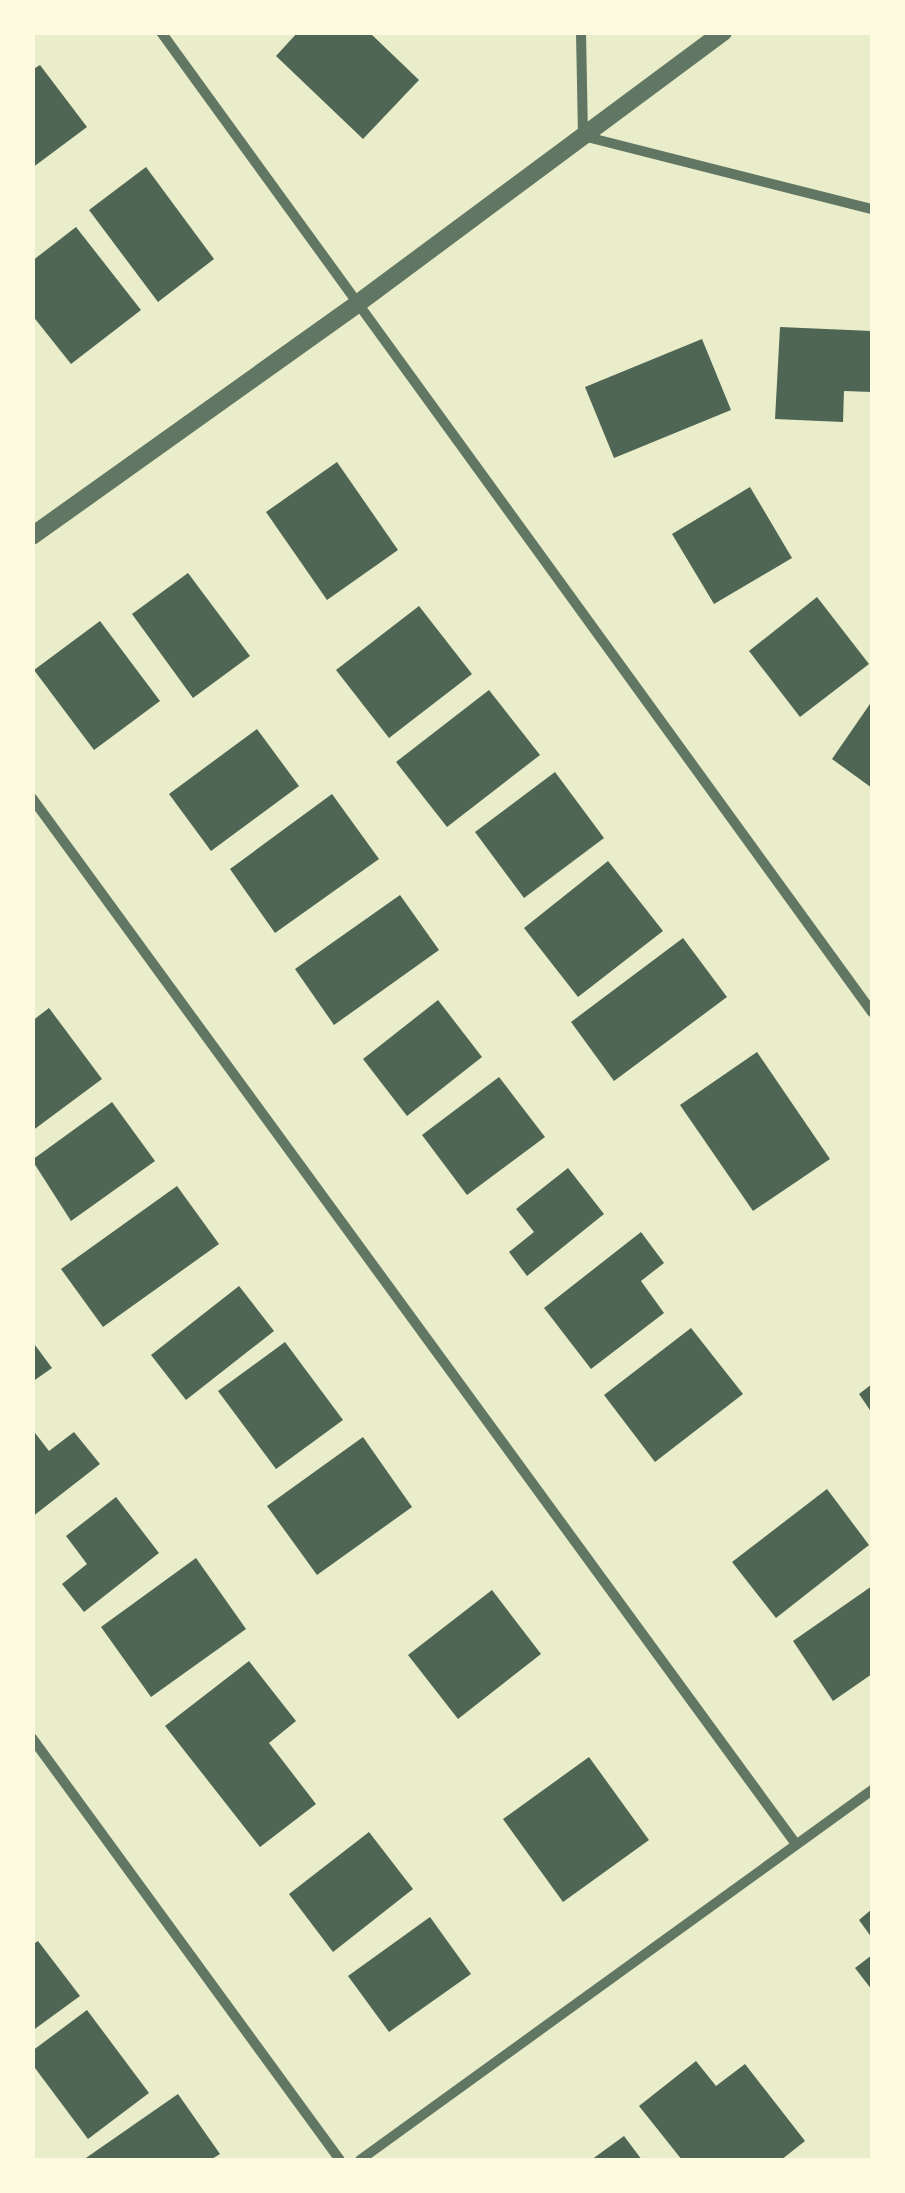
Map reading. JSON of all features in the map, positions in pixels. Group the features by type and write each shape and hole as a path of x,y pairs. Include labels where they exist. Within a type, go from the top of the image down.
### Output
{"street":[{"path":"161,32 872,1012"},
{"path":"580,32 582,136"},
{"path":"32,536 357,304 723,32"},
{"path":"582,136 872,210"},
{"path":"32,798 796,1844"},
{"path":"32,1738 340,2160"},
{"path":"360,2160 872,1790"}],"building":[{"path":"298,32 369,32 419,80 363,139 276,56"},
{"path":"40,65 87,127 32,168 32,70"},
{"path":"146,167 214,259 158,302 89,210"},
{"path":"76,227 141,310 71,364 32,315 32,261"},
{"path":"780,327 872,331 872,392 844,391 843,422 775,419"},
{"path":"702,339 731,410 614,458 585,387"},
{"path":"337,462 398,550 327,600 266,512"},
{"path":"750,487 792,558 714,604 672,534"},
{"path":"188,573 250,656 193,698 132,614"},
{"path":"817,597 869,664 800,717 749,651"},
{"path":"419,606 472,674 389,738 336,670"},
{"path":"100,621 160,701 94,750 34,670"},
{"path":"489,690 540,755 447,827 396,762"},
{"path":"872,701 872,788 832,759"},
{"path":"257,729 299,786 211,851 169,794"},
{"path":"555,772 604,838 524,898 475,832"},
{"path":"332,794 379,859 275,933 230,869"},
{"path":"608,861 663,931 578,997 524,928"},
{"path":"400,895 439,950 334,1025 295,969"},
{"path":"683,938 727,997 614,1081 571,1022"},
{"path":"438,1000 482,1057 407,1116 363,1059"},
{"path":"49,1008 102,1079 32,1131 32,1021"},
{"path":"757,1052 830,1159 753,1211 680,1105"},
{"path":"499,1077 545,1137 467,1195 422,1135"},
{"path":"112,1102 155,1161 71,1221 32,1160"},
{"path":"568,1168 604,1214 527,1276 509,1252 534,1232 516,1209"},
{"path":"177,1186 219,1244 103,1327 61,1269"},
{"path":"641,1232 664,1263 641,1281 664,1313 591,1369 544,1308"},
{"path":"239,1286 274,1331 186,1400 151,1355"},
{"path":"691,1328 743,1394 655,1462 604,1395"},
{"path":"32,1341 52,1368 32,1382"},
{"path":"285,1342 343,1420 276,1469 218,1391"},
{"path":"872,1384 872,1413 859,1394"},
{"path":"32,1429 49,1451 74,1432 100,1464 32,1517"},
{"path":"363,1437 412,1507 317,1575 267,1506"},
{"path":"827,1489 869,1545 776,1618 732,1562"},
{"path":"116,1497 159,1553 84,1612 62,1584 87,1564 66,1536"},
{"path":"196,1558 246,1629 151,1697 101,1627"},
{"path":"872,1586 872,1674 833,1701 793,1641"},
{"path":"492,1590 541,1654 458,1719 408,1655"},
{"path":"249,1661 296,1721 269,1743 316,1804 260,1847 165,1726"},
{"path":"589,1757 649,1840 563,1902 503,1819"},
{"path":"369,1832 413,1889 333,1952 289,1894"},
{"path":"872,1909 872,1938 859,1920"},
{"path":"430,1917 471,1974 389,2032 348,1976"},
{"path":"38,1941 80,1996 32,2031 32,1945"},
{"path":"872,1955 872,1990 855,1968"},
{"path":"87,2010 149,2093 88,2139 32,2064 32,2051"},
{"path":"696,2061 716,2086 745,2064 805,2141 781,2160 682,2160 639,2106"},
{"path":"178,2094 220,2154 210,2160 83,2160"},
{"path":"624,2136 642,2160 591,2160"}]}
